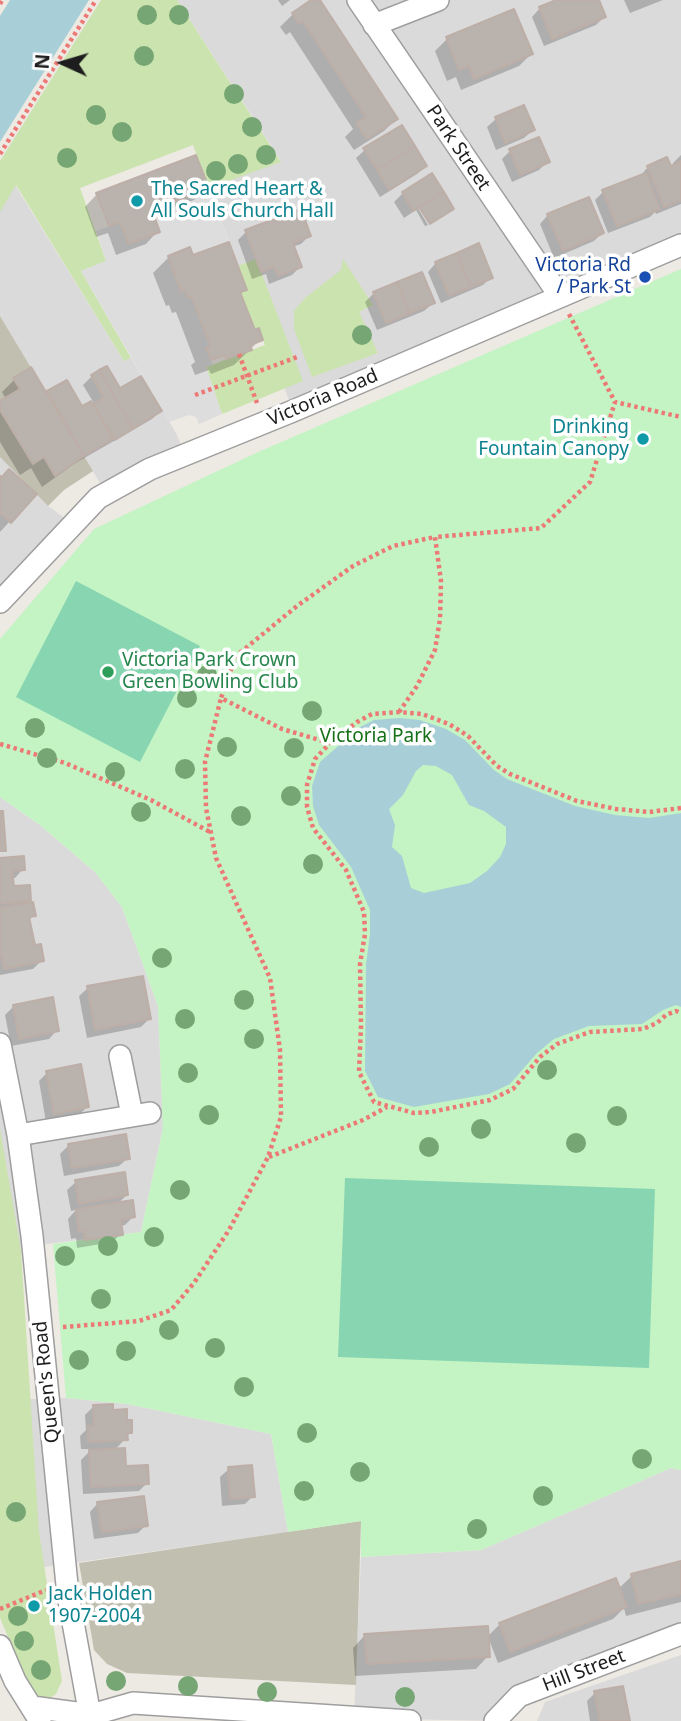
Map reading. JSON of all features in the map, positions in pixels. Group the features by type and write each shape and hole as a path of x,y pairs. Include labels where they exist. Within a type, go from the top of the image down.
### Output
{"street":[{"name":"Park Street","path":"358,0 559,295"},
{"path":"374,25 438,0"},
{"name":"Victoria Road","path":"0,602 98,498 150,469 681,245"},
{"name":"Queen's Road","path":"0,1044 18,1135 41,1329 66,1581 88,1719"},
{"path":"18,1135 141,1114 120,1056"},
{"name":"Hill Street","path":"495,1721 519,1696 681,1634"},
{"path":"0,1646 15,1681 36,1714 88,1719 133,1703 410,1721"}],"path":[{"path":"0,154 96,0"},
{"path":"41,1329 139,1321 171,1310 194,1283 229,1230 268,1157 281,1117 280,1050 270,978 216,858 206,808 205,762 220,698 236,656 297,606 353,566 393,546 435,537 541,528 590,482 615,402 559,295"},
{"path":"239,354 264,423"},
{"path":"195,396 300,355"},
{"path":"615,402 681,417"},
{"path":"399,712 417,686 435,650 440,620 441,581 435,537"},
{"path":"220,698 282,729 330,743"},
{"path":"681,807 649,812 577,801 510,774 497,766 468,736 449,724 422,714 399,712 372,714 330,743 315,759 307,785 307,807 313,828 346,870 364,912 365,934 360,964 359,1072 374,1102 414,1113 490,1100 513,1089 556,1044 590,1032 643,1029 657,1023 666,1015 676,1011 681,1013"},
{"path":"0,744 65,763 151,800 211,833"},
{"path":"268,1157 363,1120 387,1107"},
{"path":"0,1609 66,1581"}],"shaded area":[{"path":"177,0 681,0 681,245 293,411 209,188 281,161"},
{"path":"0,176 15,185 124,361 131,358 176,433 185,455 106,493 0,316"},
{"path":"209,188 229,242 193,255 190,248 168,256 181,291 185,290 188,298 192,297 210,346 206,348 213,365 206,367 222,414 199,424 196,417 189,415 169,422 81,271 106,261 96,231"},
{"path":"0,316 93,471 64,490 48,506 0,457"},
{"path":"0,457 48,506 73,524 0,602"},
{"path":"0,797 40,825 95,872 122,907 158,1006 163,1128 141,1232 0,1250"},
{"path":"66,1398 127,1404 271,1434 288,1532 10,1572 0,1400"},
{"path":"671,1468 681,1470 681,1634 519,1696 495,1721 354,1718 361,1557 481,1550"},
{"path":"361,1521 356,1685 127,1673 107,1664 94,1650 79,1563"},
{"path":"681,1655 681,1721 537,1721 545,1702"}],"green space":[{"path":"101,0 177,0 281,162 209,188 193,145 80,188 106,261 81,271 131,358 124,361 16,185 0,212 0,161"},
{"path":"256,259 303,381 222,414 206,367 265,345 259,329 255,330 240,292 247,289 238,266"},
{"path":"343,259 373,305 359,312 378,353 312,377 294,329 294,311 305,298 341,270"},
{"name":"Victoria Park","path":"681,269 681,1470 671,1468 481,1550 361,1557 361,1521 288,1532 271,1434 127,1404 66,1398 53,1244 141,1232 163,1128 158,1006 122,907 95,872 40,825 0,797 0,639 94,529 256,453"},
{"name":"Victoria Park Crown Green Bowling Club","path":"76,581 200,646 140,762 16,697"},
{"path":"0,1129 21,1251 39,1532 62,1681 56,1694 44,1702 31,1690 0,1618"},
{"path":"345,1178 655,1189 649,1368 338,1357"}],"water":[{"path":"10,0 89,0 0,142 0,16"},
{"path":"374,720 420,720 446,729 465,740 494,770 507,779 575,806 615,815 649,818 681,813 681,1007 676,1005 663,1010 642,1024 589,1026 554,1039 537,1053 510,1084 489,1094 414,1107 378,1097 365,1071 366,964 370,910 351,867 319,825 313,806 312,786 320,762 360,727","holes":["423,765 436,766 452,775 469,805 484,811 506,827 506,844 500,857 470,883 424,893 411,888 402,856 392,847 395,825 389,809 403,795 416,771"]}],"building":[{"path":"311,0 320,0 398,119 367,139 356,123 366,117 303,21 299,24 292,13"},
{"path":"556,0 599,0 606,17 552,39 539,7"},
{"path":"514,9 533,54 474,79 469,66 459,70 446,37"},
{"path":"524,105 535,130 505,143 495,117"},
{"path":"402,125 415,146 377,170 363,148"},
{"path":"539,137 550,162 520,175 509,149"},
{"path":"415,146 427,166 389,190 377,170"},
{"name":"The Sacred Heart & All Souls Church Hall","path":"196,155 209,188 152,210 160,232 128,244 120,222 109,226 96,193"},
{"path":"667,157 671,166 681,161 681,200 664,207 647,166"},
{"path":"432,173 444,192 413,211 402,192"},
{"path":"646,173 660,209 617,226 602,190"},
{"path":"444,192 454,209 430,224 419,207"},
{"path":"589,197 604,233 563,251 547,214"},
{"path":"301,209 311,236 293,243 302,267 278,276 274,267 261,272 245,230"},
{"path":"229,242 247,290 240,292 255,330 259,328 263,340 250,345 252,350 226,359 225,355 211,360 206,348 210,346 192,297 188,298 185,290 181,292 168,256 190,247 193,255"},
{"path":"479,243 493,278 471,287 457,253"},
{"path":"457,253 471,287 449,296 435,262"},
{"path":"422,272 435,303 410,313 397,282"},
{"path":"397,282 410,313 386,323 373,292"},
{"path":"107,366 120,388 141,376 162,411 133,429 99,370"},
{"path":"31,367 84,456 55,476 44,457 33,464 0,410 0,401 20,389 13,378"},
{"path":"99,370 133,429 115,440 93,404 104,398 91,375"},
{"path":"67,380 82,406 91,401 113,439 84,456 47,391"},
{"path":"9,469 37,494 11,523 0,513 0,476"},
{"path":"0,811 3,811 6,851 0,851"},
{"path":"24,856 25,870 12,871 14,886 30,885 31,901 0,904 0,858"},
{"path":"33,902 36,916 29,917 35,945 41,944 44,961 4,969 0,950 0,908"},
{"path":"143,976 151,1019 95,1030 87,986"},
{"path":"53,997 59,1031 19,1039 13,1005"},
{"path":"81,1064 89,1107 54,1114 46,1071"},
{"path":"126,1134 130,1159 72,1168 68,1144"},
{"path":"125,1172 128,1195 79,1204 75,1180"},
{"path":"133,1200 135,1217 121,1220 123,1235 85,1240 84,1231 79,1232 76,1209"},
{"path":"113,1404 113,1410 127,1409 127,1420 132,1420 132,1433 127,1433 128,1440 88,1442 88,1426 94,1426 93,1405"},
{"path":"125,1448 126,1466 148,1465 149,1484 91,1487 89,1450"},
{"path":"252,1465 255,1497 230,1499 228,1467"},
{"path":"144,1496 148,1526 102,1532 97,1502"},
{"path":"681,1561 681,1594 638,1604 631,1574"},
{"path":"616,1578 627,1607 510,1652 499,1623"},
{"path":"488,1626 490,1657 367,1664 364,1634"},
{"path":"623,1686 630,1721 600,1721 594,1691"}],"place":[{"name":"The Sacred Heart & All Souls Church Hall","path":"137,201"},
{"name":"Victoria Rd / Park St","path":"645,277"},
{"name":"Drinking Fountain Canopy","path":"643,439"},
{"name":"Victoria Park Crown Green Bowling Club","path":"108,672"},
{"name":"Jack Holden 1907-2004","path":"34,1606"}]}
